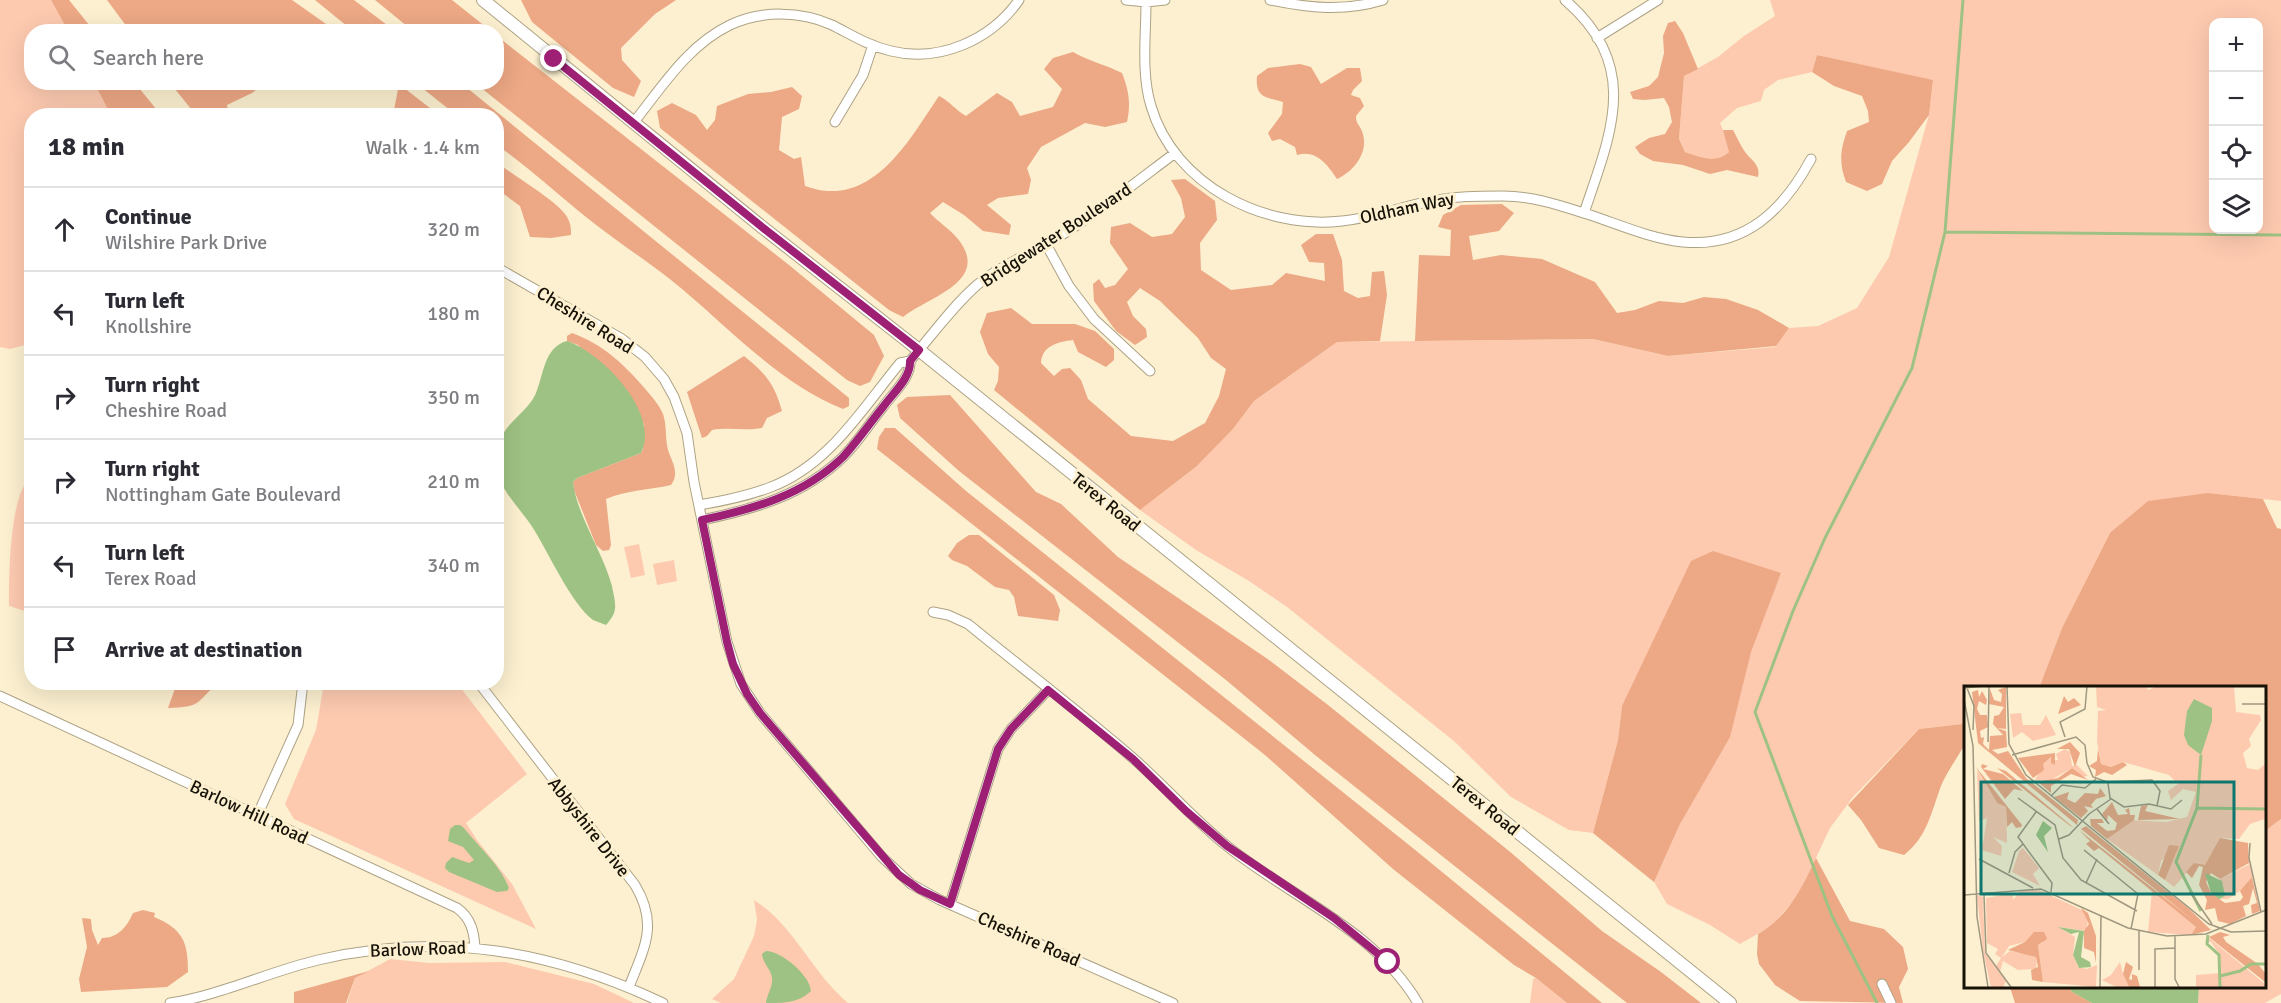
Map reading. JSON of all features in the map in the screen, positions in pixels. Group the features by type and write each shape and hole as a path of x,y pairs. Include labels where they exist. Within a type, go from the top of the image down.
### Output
{"main road":[{"name":"Terex Road","path":"483,0 771,234 919,350 1730,1003"}],"street":[{"path":"634,122 690,54 719,31 747,19 774,14 801,16 830,25 873,45 892,51 918,54 952,50 980,37 993,28 1019,0"},
{"path":"1126,0 1146,2 1166,0"},
{"path":"1270,0 1331,9 1354,7 1383,0"},
{"path":"1565,0 1586,20 1605,51 1612,75 1614,114 1584,213"},
{"path":"1597,38 1658,0"},
{"name":"Oldham Way","path":"1146,2 1146,75 1150,104 1156,122 1175,153 1202,179 1230,199 1264,213 1304,221 1343,221 1431,201 1466,196 1526,198 1557,204 1661,238 1683,242 1720,239 1744,231 1767,217 1791,192 1811,159"},
{"path":"835,122 863,75 873,45"},
{"name":"Bridgewater Boulevard","path":"910,361 951,310 977,285 1000,267 1046,244 1105,206 1175,153"},
{"path":"1046,244 1069,286 1094,319 1150,371"},
{"name":"Cheshire Road","path":"504,272 622,339 645,357 664,379 674,397 687,433 727,642 733,664 747,694 760,713 899,875 920,890 1173,1003"},
{"path":"699,505 736,498 772,487 796,475 842,436 900,363 910,361 911,370 853,445 823,474 803,487 763,506 702,520"},
{"path":"842,436 853,445"},
{"path":"796,475 803,487"},
{"path":"933,612 948,615 968,624 1133,759 1186,811 1227,846 1328,913 1359,937 1397,972 1418,1003"},
{"path":"257,816 298,724 302,690"},
{"name":"Abbyshire Drive","path":"484,690 644,901 648,919 647,941 629,987"},
{"path":"950,904 998,749 1011,729 1048,690"},
{"name":"Barlow Hill Road","path":"0,696 457,909 467,917 472,927 475,947"},
{"name":"Barlow Road","path":"170,1003 207,995 306,963 344,954 404,946 475,947 544,959 629,987 663,1003"},
{"path":"1882,984 1891,1003"}],"shaded area":[{"path":"0,0 51,0 64,24 24,24 24,90 98,90 107,108 24,108 24,345 10,349 0,347"},
{"path":"51,0 69,0 88,24 64,24"},
{"path":"107,0 292,0 326,24 125,24"},
{"path":"315,0 354,0 386,24 344,24"},
{"path":"375,0 452,0 482,24 404,24"},
{"path":"521,0 676,0 655,14 621,48 622,60 641,81 634,97 613,88 532,22"},
{"path":"1770,0 2281,0 2281,501 2208,493 2110,533 2062,628 2040,686 1964,686 1964,725 1919,729 1853,797 1830,828 1799,894 1773,925 1740,944 1710,925 1667,904 1654,882 1680,824 1781,573 1622,706 1618,740 1593,833 1569,830 1511,797 1455,742 1287,607 1249,581 1196,550 1140,510 1197,466 1233,429 1254,401 1337,342 1593,339 1668,356 1775,347 1789,328 1818,326 1857,308 1889,257 1929,115 1933,81 1817,55 1812,72 1778,80 1764,90 1761,101 1737,108 1720,123 1728,142 1729,152 1713,159 1685,152 1679,139 1684,76 1718,57 1744,36 1775,16"},
{"path":"1675,21 1683,33 1698,69 1684,76 1679,139 1685,152 1713,159 1724,156 1729,152 1723,130 1733,130 1743,149 1757,166 1758,177 1727,170 1710,174 1683,165 1653,161 1640,154 1635,147 1649,138 1665,134 1672,122 1669,107 1664,98 1633,99 1630,92 1649,86 1658,77 1664,53 1663,36 1668,23"},
{"path":"504,41 789,265 874,335 884,356 870,382 860,386 847,380 484,90 504,90"},
{"path":"1073,52 1122,73 1129,98 1127,122 1105,127 1085,123 1041,147 1027,168 1031,180 1028,194 998,198 987,205 1011,225 1009,235 983,231 964,215 943,202 930,213 958,239 966,254 967,267 962,277 952,287 903,317 889,310 660,128 657,111 672,103 696,115 707,130 715,120 717,106 748,94 792,87 802,96 799,109 782,117 779,150 794,159 801,157 805,186 825,191 847,189 864,183 894,159 939,96 966,116 997,93 1012,102 1020,116 1053,107 1062,89 1044,69 1053,58"},
{"path":"1817,55 1933,80 1929,115 1892,161 1882,184 1867,191 1846,182 1841,157 1847,131 1869,122 1868,111 1862,96 1834,86 1812,72"},
{"path":"1300,64 1311,67 1321,84 1347,68 1360,68 1362,81 1351,95 1360,98 1364,106 1356,116 1364,137 1363,152 1350,171 1337,179 1330,168 1316,156 1297,155 1295,147 1280,139 1272,141 1268,133 1282,114 1283,102 1260,93 1257,76 1268,68"},
{"path":"98,90 141,90 155,108 107,108"},
{"path":"176,90 256,90 227,105 228,108 190,108"},
{"path":"398,90 407,90 430,108 394,108"},
{"path":"425,90 470,90 492,108 447,108"},
{"path":"504,118 849,398 849,406 843,409 819,398 774,368 671,280 596,225 504,150"},
{"path":"504,168 548,198 565,214 571,226 571,235 551,238 530,237 520,206 504,194"},
{"path":"1185,179 1215,201 1217,220 1200,243 1201,270 1231,290 1272,285 1286,273 1325,281 1324,263 1309,262 1301,245 1316,234 1333,234 1342,260 1344,291 1358,298 1370,296 1372,272 1384,271 1387,295 1380,341 1337,342 1254,401 1233,429 1197,466 1140,510 994,390 998,381 999,367 988,354 980,332 987,313 1011,308 1032,324 1075,324 1095,331 1114,349 1114,360 1106,367 1078,352 1073,340 1051,346 1044,353 1041,363 1054,376 1062,369 1070,368 1081,380 1088,399 1131,436 1173,441 1205,423 1219,396 1226,369 1211,358 1198,338 1160,301 1140,288 1127,302 1133,316 1146,329 1147,337 1135,345 1116,331 1094,301 1093,284 1099,279 1105,288 1115,285 1128,269 1110,243 1111,227 1130,223 1152,237 1172,234 1185,217 1181,198 1171,180"},
{"path":"1502,204 1514,213 1499,231 1469,236 1473,260 1501,255 1542,259 1595,282 1617,313 1635,310 1659,301 1683,303 1704,297 1726,299 1758,310 1789,328 1776,346 1668,356 1593,339 1415,341 1419,255 1450,256 1451,230 1438,227 1443,215 1461,205"},
{"path":"572,333 594,343 613,357 631,373 656,402 664,418 668,450 675,472 671,485 606,499 611,545 609,550 603,551 596,545 574,490 573,482 577,478 641,453 644,424 578,345 567,341 567,336"},
{"path":"567,341 581,348 611,371 625,386 643,420 645,437 641,453 577,478 573,482 575,495 612,586 615,609 606,625 593,620 576,602 531,525 504,488 504,432 532,400 549,355 559,344"},
{"path":"744,356 768,380 776,393 782,411 767,418 762,428 712,430 702,438 687,392"},
{"path":"950,395 1036,492 1061,504 1118,557 1269,660 1328,705 1509,851 1602,931 1701,1003 1627,1003 1315,755 1226,680 959,471 900,418 897,405 907,397"},
{"path":"885,428 895,428 966,491 1414,849 1602,1003 1567,1003 1536,978 1514,965 1393,869 1265,755 877,449 879,437"},
{"path":"24,486 24,611 9,606 10,558 18,500"},
{"path":"2208,493 2263,499 2277,528 2281,529 2281,819 2266,830 2266,686 2040,686 2062,628 2110,533 2148,501"},
{"path":"969,535 979,535 1054,595 1060,610 1058,621 1018,616 1014,597 1009,590 995,587 967,566 952,560 948,556 957,543"},
{"path":"639,544 645,575 631,578 624,547"},
{"path":"1713,551 1781,573 1751,652 1730,737 1680,824 1654,882 1593,833 1618,740 1622,706 1691,561"},
{"path":"674,560 677,581 657,585 653,564"},
{"path":"174,690 211,690 193,705 168,708"},
{"path":"323,690 462,690 527,774 466,823 512,884 536,929 294,819 285,804 316,730"},
{"path":"1962,724 1964,725 1964,749 1945,777 1923,832 1904,855 1879,848 1848,805 1919,729"},
{"path":"2281,819 2281,994 2265,1003 2198,1003 2199,988 2266,988 2266,830"},
{"path":"455,825 464,828 495,864 509,888 507,891 497,892 449,872 445,868 446,863 452,857 469,863 474,860 463,847 448,841 450,829"},
{"path":"1816,858 1850,921 1884,929 1903,947 1908,969 1899,987 1903,1003 1800,1001 1775,985 1759,964 1758,934 1778,919 1793,901"},
{"path":"754,900 780,922 824,978 848,1003 721,1003 712,999 734,979 754,936 757,920"},
{"path":"143,910 155,913 154,917 172,926 178,932 187,952 188,972 167,987 81,992 79,979 87,947 82,918 91,919 92,930 98,945 102,938 108,938 121,931 133,913"},
{"path":"766,951 787,959 794,965 806,978 811,991 796,1000 766,1003 772,981 762,954"},
{"path":"390,959 429,963 505,962 594,984 634,1003 347,1003 355,978"},
{"path":"369,971 355,978 346,1003 294,1003 294,992"},
{"path":"1536,978 1567,1003 1530,1003 1533,979"},
{"path":"2010,988 2070,988 2072,992 2092,1003 2015,1003"},
{"path":"2070,988 2199,988 2198,1003 2092,1003 2072,992"}],"waterway":[{"path":"1877,1003 1832,916 1755,712 1793,611 1825,538 1912,368 1945,232 1963,0"},
{"path":"1945,232 2281,235"}],"route":[{"path":"554,59 919,350 910,361 911,370 899,386 843,457 823,474 803,487 763,506 702,520 727,642 741,684 760,713 882,857 911,884 950,904 998,749 1011,729 1048,690 1133,759 1186,811 1227,846 1334,918 1388,962"}]}
